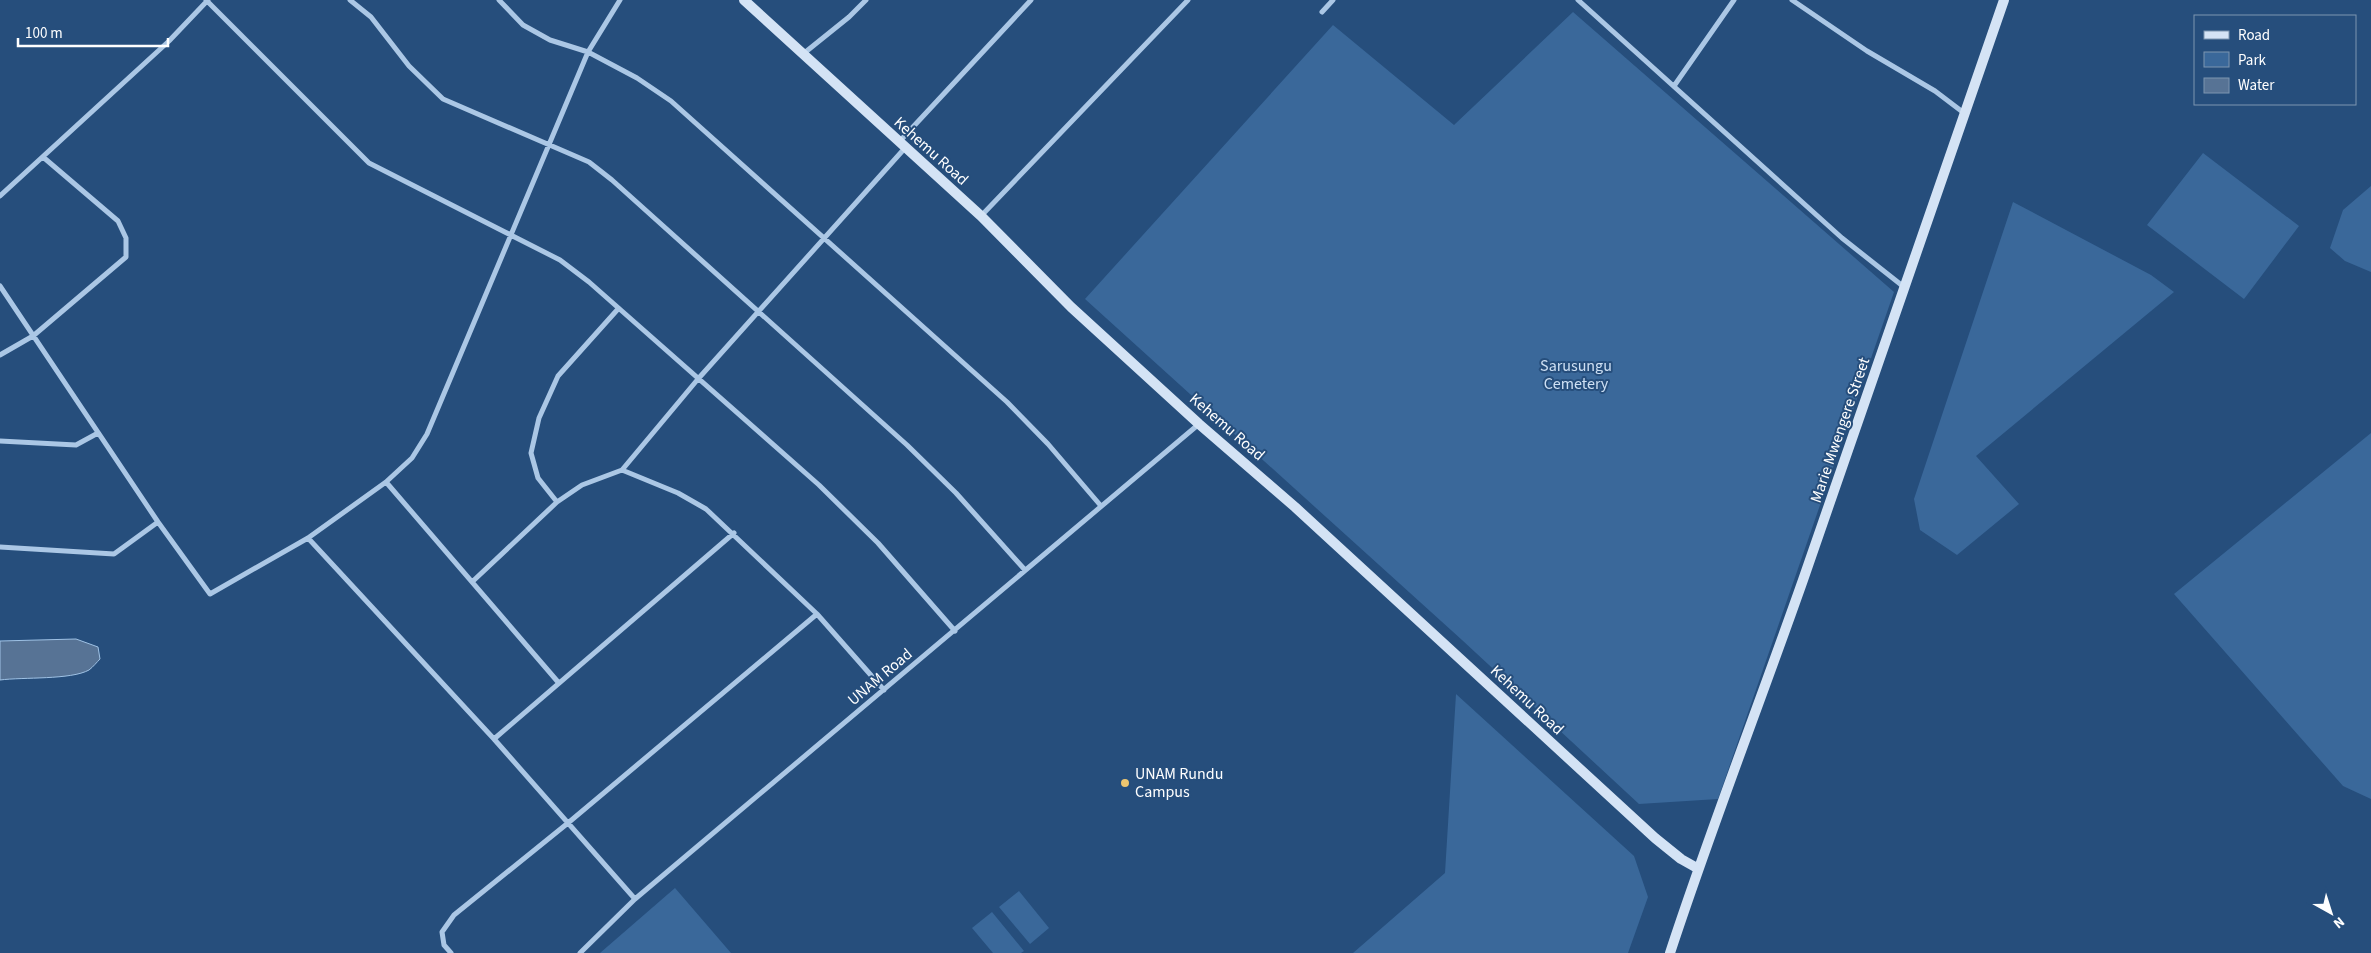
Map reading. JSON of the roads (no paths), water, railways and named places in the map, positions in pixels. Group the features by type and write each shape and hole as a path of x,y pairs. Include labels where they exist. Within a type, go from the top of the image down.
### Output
{"street":[{"path":"350,0 371,17 409,66 443,99 548,146 589,162 612,180 907,444 956,493 1025,570"},
{"path":"500,0 523,25 550,40 588,52 637,78 671,101 1006,402 1048,444 1101,506"},
{"path":"0,286 158,522 210,594 308,538 386,482 412,458 427,434 588,52 620,0"},
{"name":"Kehemu Road","path":"744,0 981,216 1072,307 1198,424 1295,508 1655,838 1681,859 1697,868"},
{"path":"803,54 849,17 866,0"},
{"path":"472,582 557,502 582,485 622,470 698,378 759,312 902,145 1031,0"},
{"path":"981,216 1188,0"},
{"path":"1322,12 1333,0"},
{"path":"1578,0 1842,238 1905,287"},
{"path":"1674,86 1734,0"},
{"path":"1792,0 1867,51 1935,91 1964,113"},
{"name":"Marie Mwengere Street","path":"1670,953 1697,868 1781,644 2004,0"},
{"path":"0,196 169,41 207,1 369,163 560,260 819,485 878,543 955,631"},
{"path":"0,355 33,336 126,257 126,238 118,220 43,157"},
{"path":"557,502 538,478 531,453 539,418 558,376 618,309"},
{"name":"UNAM Road","path":"580,953 635,899 955,631 1198,424"},
{"path":"0,441 76,445 98,433"},
{"path":"622,470 678,493 706,509 734,533 817,614 884,690"},
{"path":"386,482 558,682"},
{"path":"0,547 114,554 158,522"},
{"path":"494,739 558,682 734,533"},
{"path":"308,538 494,739 635,899"},
{"path":"452,953 444,945 442,932 454,916 817,614"}],"water":[{"path":"76,639 98,647 100,659 89,670 59,677 0,680 0,641"}],"place":[{"name":"UNAM Rundu Campus","path":"1125,783"}],"park label":[{"name":"Sarusungu Cemetery","path":"1576,375"}]}
